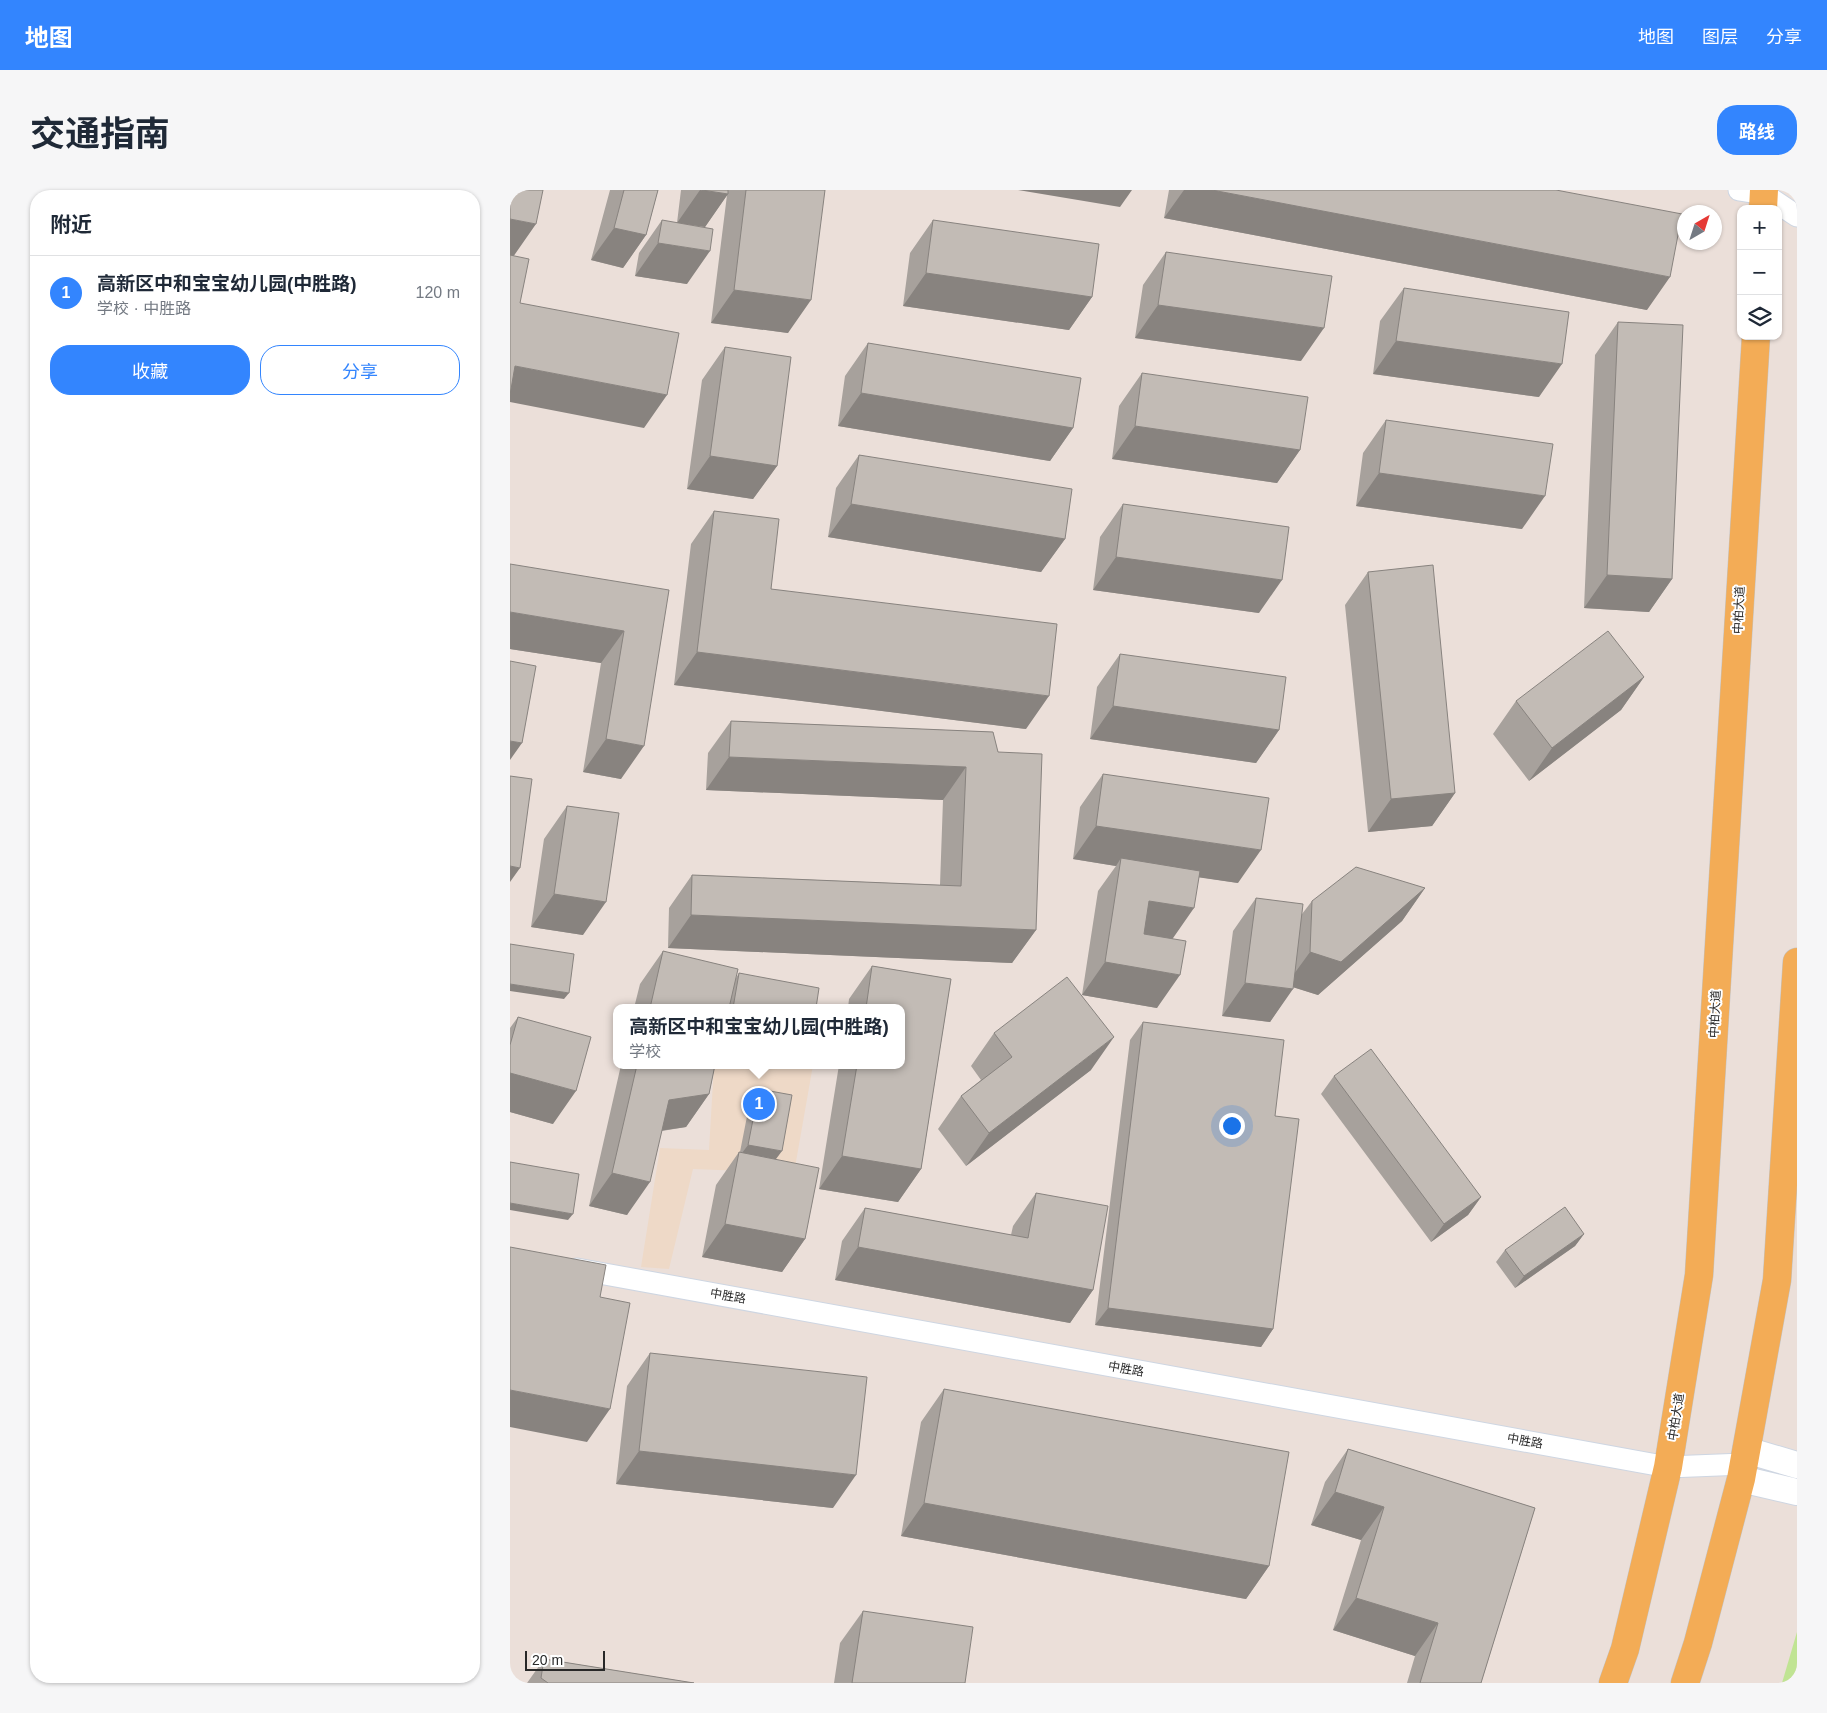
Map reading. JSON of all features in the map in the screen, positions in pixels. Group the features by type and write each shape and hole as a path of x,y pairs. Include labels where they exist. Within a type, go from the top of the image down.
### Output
{"main road":[{"name":"中柏大道","path":"1613,1683 1625,1649 1668,1466 1699,1274 1756,340"},
{"path":"1685,1683 1698,1642 1744,1464 1777,1280 1797,962"}],"street":[{"path":"1758,196 1797,216"},
{"name":"中胜路","path":"559,1266 1668,1466 1744,1464"},
{"path":"1744,1464 1797,1465"},
{"path":"1744,1464 1797,1492"}],"shaded area":[{"path":"714,1069 812,1069 794,1173 693,1169 669,1269 641,1267 660,1148 709,1150"}],"green space":[{"path":"1797,1632 1797,1683 1782,1683"}],"building":[{"path":"510,190 543,190 536,224 510,219"},
{"path":"624,190 658,190 646,235 614,228"},
{"path":"702,190 728,190 728,194"},
{"path":"746,190 825,190 811,300 734,290"},
{"path":"1212,190 1556,190 1677,213 1677,240 1670,277"},
{"path":"662,220 713,229 710,251 658,243"},
{"path":"933,220 1099,244 1092,297 926,273"},
{"path":"1166,252 1332,276 1324,328 1158,305"},
{"path":"510,255 529,259 520,303 679,333 667,395 515,366 510,395"},
{"path":"1404,288 1569,312 1562,364 1396,341"},
{"path":"1618,322 1683,325 1672,579 1607,575"},
{"path":"868,343 1081,378 1073,428 861,393"},
{"path":"725,347 791,357 777,466 710,456"},
{"path":"1142,373 1308,397 1300,450 1135,426"},
{"path":"1386,420 1553,444 1545,496 1379,473"},
{"path":"859,455 1072,489 1065,539 851,504"},
{"path":"1123,504 1289,527 1282,580 1116,557"},
{"path":"714,511 779,519 771,589 1057,624 1049,696 697,652"},
{"path":"510,564 669,590 644,746 606,739 624,631 510,612"},
{"path":"1433,565 1455,793 1391,799 1368,572"},
{"path":"1608,631 1644,677 1552,748 1516,701"},
{"path":"1120,654 1286,677 1279,730 1113,706"},
{"path":"510,661 536,666 522,743 510,741"},
{"path":"731,721 993,732 998,752 1042,754 1036,930 691,915 692,875 961,886 966,767 729,757"},
{"path":"1103,774 1269,798 1261,850 1096,826"},
{"path":"510,776 532,779 520,868 510,866"},
{"path":"567,806 619,813 606,902 554,894"},
{"path":"1121,858 1200,871 1194,908 1149,901 1144,934 1186,941 1180,975 1105,962"},
{"path":"1356,867 1425,888 1341,962 1310,952 1312,901"},
{"path":"1256,898 1303,904 1293,989 1245,983"},
{"path":"510,944 574,954 569,993 510,984"},
{"path":"663,951 738,969 730,1004 651,1004"},
{"path":"872,966 951,979 921,1169 842,1156 856,1069 905,1069 905,1004 867,1004"},
{"path":"739,973 819,988 817,1004 734,1004"},
{"path":"1067,977 1114,1037 989,1133 961,1096 1012,1057 994,1033"},
{"path":"518,1017 591,1037 576,1091 510,1073 510,1045"},
{"path":"1143,1022 1284,1040 1275,1116 1299,1119 1273,1329 1108,1308"},
{"path":"1371,1049 1481,1197 1444,1224 1334,1076"},
{"path":"636,1069 714,1069 709,1094 669,1100 650,1182 612,1173"},
{"path":"759,1089 792,1095 782,1151 748,1145"},
{"path":"739,1152 819,1168 805,1239 725,1224"},
{"path":"510,1162 579,1174 573,1214 510,1203"},
{"path":"1036,1193 1108,1206 1093,1290 858,1247 865,1208 1028,1238"},
{"path":"1565,1207 1584,1234 1524,1276 1505,1250"},
{"path":"510,1247 606,1265 600,1297 630,1303 610,1409 510,1390"},
{"path":"650,1353 867,1377 856,1475 639,1451"},
{"path":"944,1389 1289,1452 1269,1566 924,1503"},
{"path":"1348,1449 1535,1508 1481,1683 1420,1683 1438,1623 1356,1598 1384,1507 1335,1492"},
{"path":"863,1611 973,1627 965,1683 852,1683"},
{"path":"544,1659 694,1683 548,1683 541,1678"}],"place":[{"name":"高新区中和宝宝幼儿园(中胜路)","path":"759,1104"}]}
